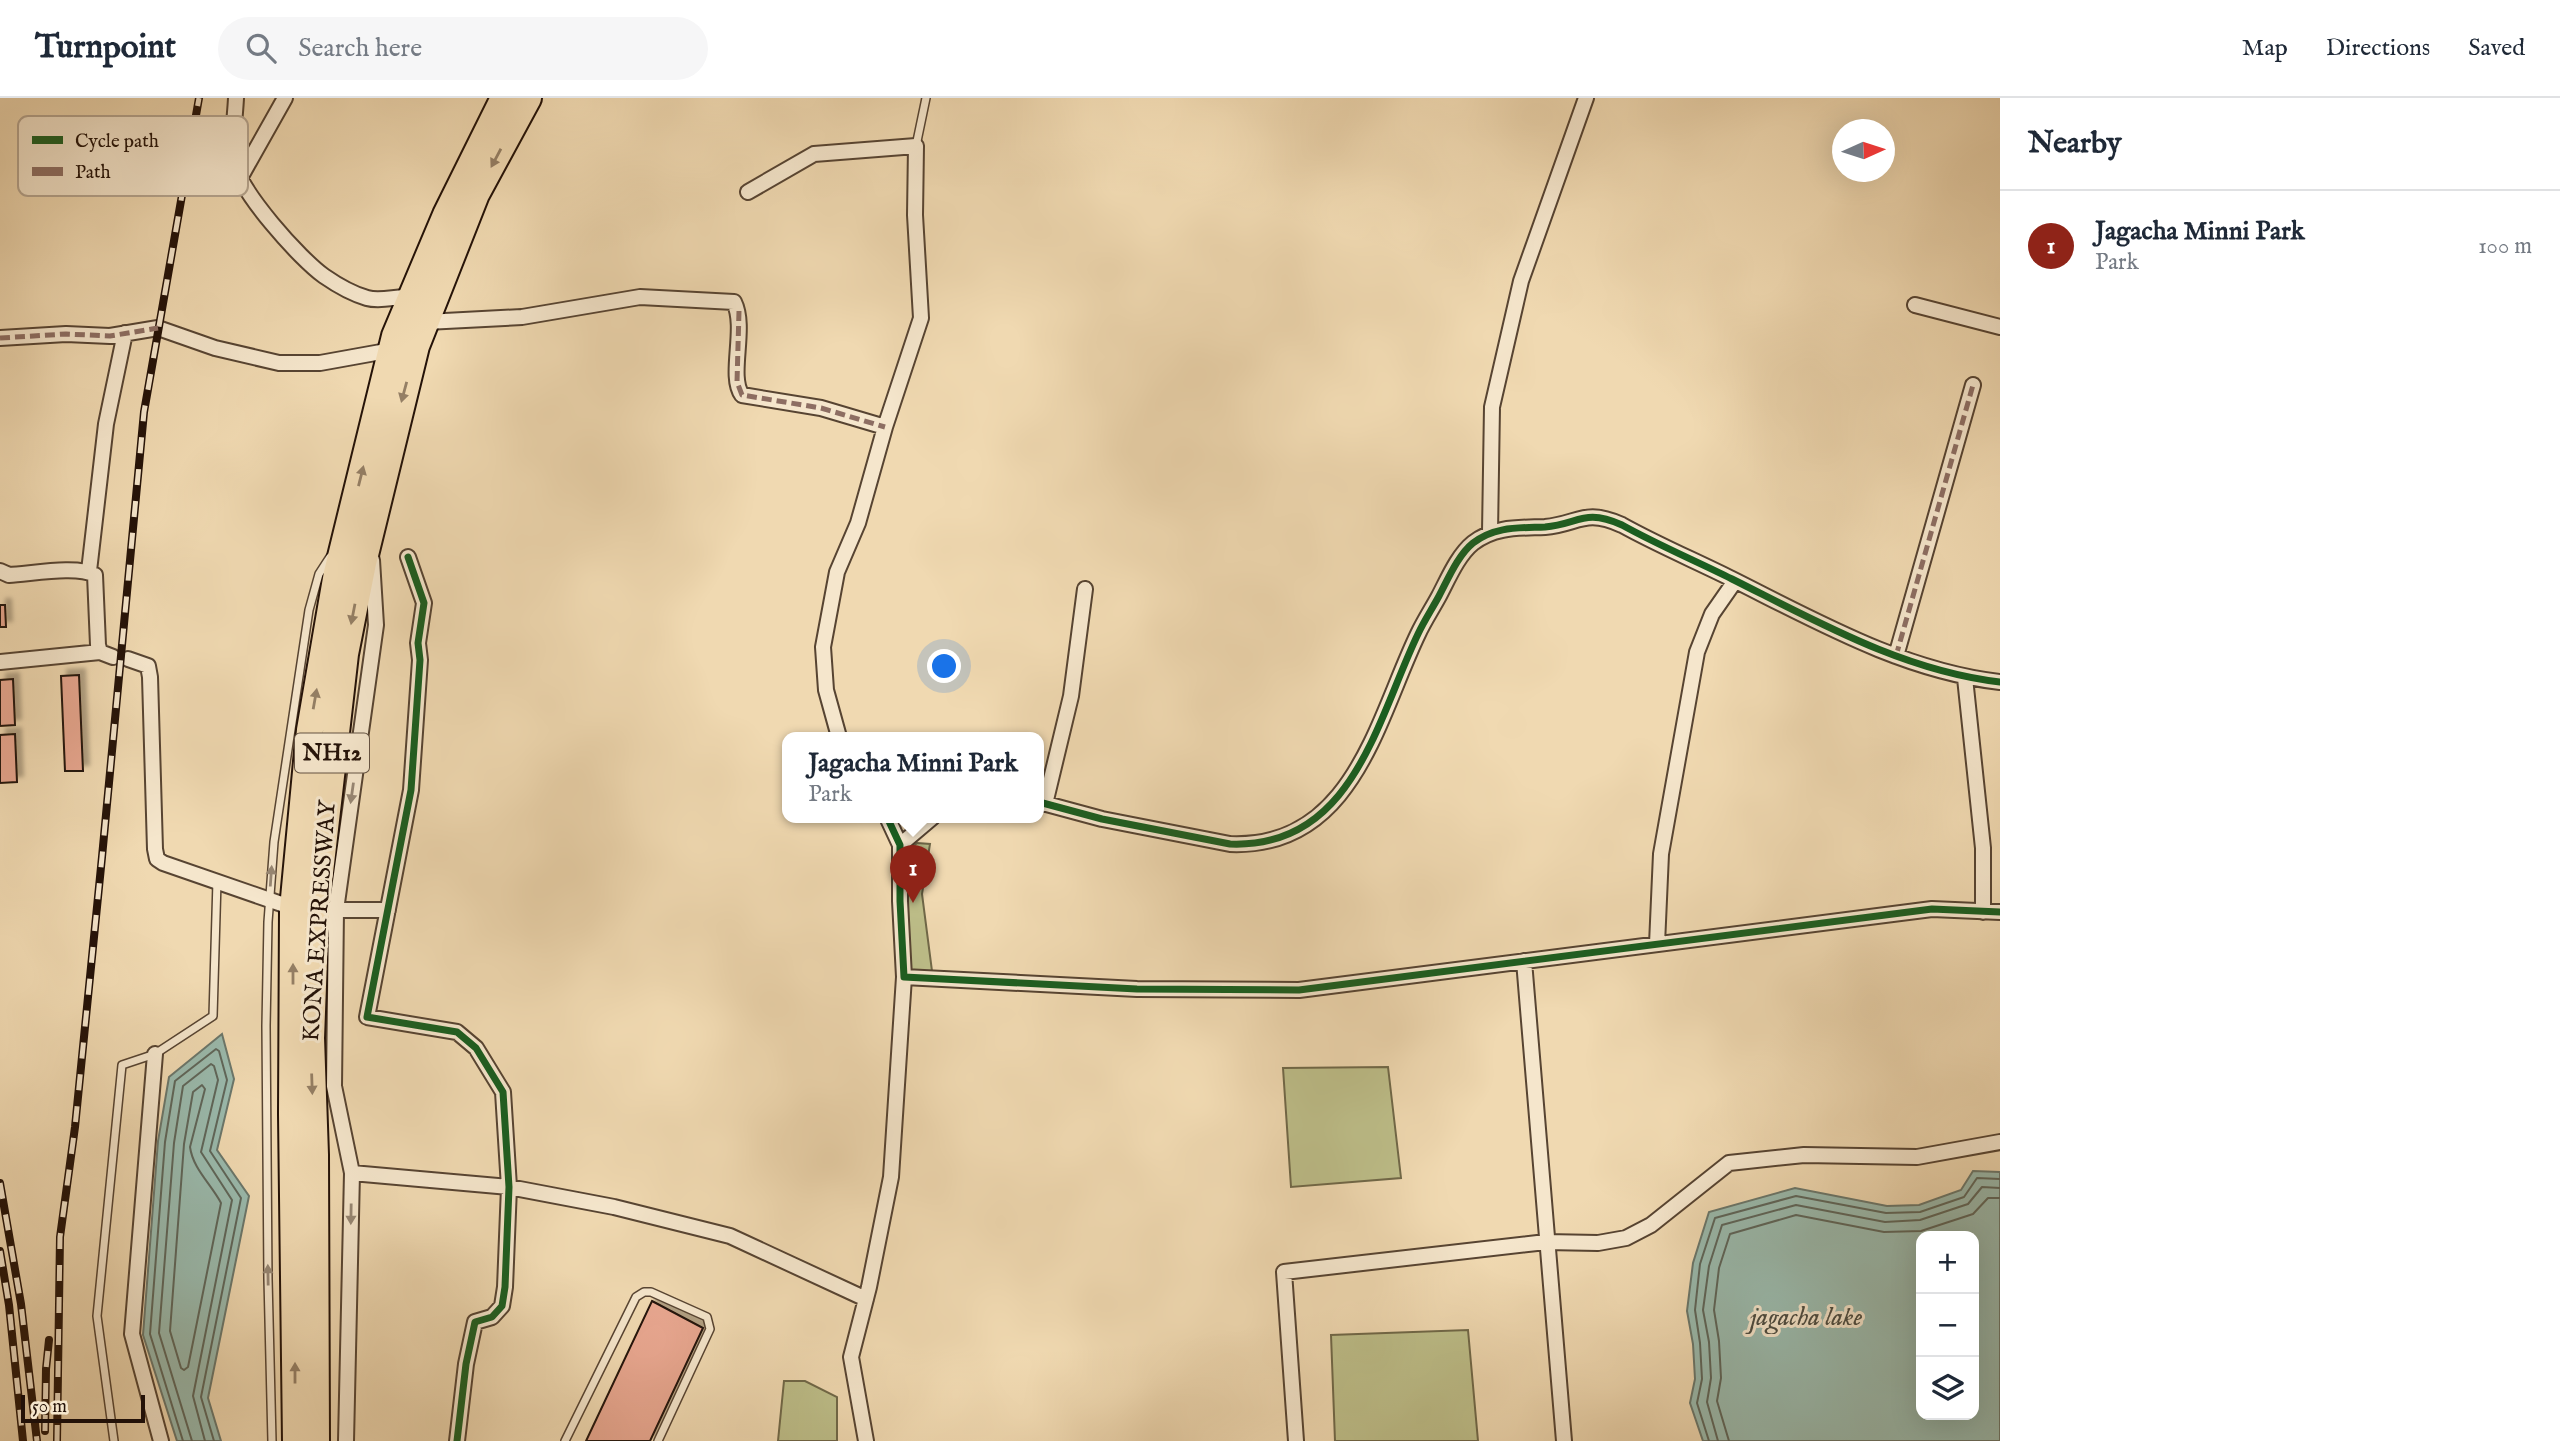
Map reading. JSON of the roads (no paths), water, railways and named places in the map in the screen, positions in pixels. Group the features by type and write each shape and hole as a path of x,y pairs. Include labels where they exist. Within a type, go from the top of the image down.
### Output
{"highway":[{"name":"KONA EXPRESSWAY","path":"296,1441 292,1114 304,907 345,654 359,530 407,338 410,297 446,215 508,99"},
{"name":"KONA EXPRESSWAY","path":"407,338 477,194 508,99"},
{"name":"KONA EXPRESSWAY","path":"304,907 315,1155 316,1441"}],"street":[{"path":"235,116 236,98"},
{"path":"248,164 285,98"},
{"path":"1490,532 1492,407 1521,281 1587,98"},
{"path":"748,192 814,154 916,146 915,215 921,318 885,427 858,523 837,572 823,647 826,690 838,732"},
{"path":"248,192 293,247 323,275 369,299 410,297"},
{"path":"0,338 66,334 110,336 158,328 215,348 279,363 320,363 407,338 640,297 727,300 734,302 739,311 737,382 742,395 821,408 885,427"},
{"path":"1915,304 2000,327"},
{"path":"89,571 106,424 125,333"},
{"path":"1896,656 1973,385"},
{"path":"1044,804 1102,819 1230,844 1252,845 1296,830 1321,814 1363,762 1391,703 1418,634 1468,547 1490,532 1518,527 1548,527 1597,516 1622,525 1771,600 1896,656 1947,674 2000,682"},
{"path":"408,557 424,603 418,643 420,660 411,790 367,1017 457,1032 476,1048 503,1092 509,1233 502,1306 492,1317 475,1322 466,1364 457,1441"},
{"path":"0,571 9,575 89,571 96,580 98,645 114,656 148,666 157,859 217,881 304,907 388,910"},
{"path":"1657,944 1661,854 1697,652 1712,614 1735,580"},
{"path":"1044,796 1071,696 1085,589"},
{"path":"0,662 114,656"},
{"path":"1965,678 1983,848 1983,912"},
{"path":"866,1441 851,1357 891,1177 904,977 900,845 890,823"},
{"path":"900,845 926,823"},
{"path":"304,907 334,1086 352,1173 346,1441"},
{"path":"904,977 1137,989 1299,990 1932,909 2000,912"},
{"path":"1524,961 1564,1441"},
{"path":"155,1054 132,1334 161,1441"},
{"path":"1296,1441 1284,1272 1546,1242 1598,1243 1626,1238 1651,1225 1729,1163 1804,1155 1917,1157 2000,1142"},
{"path":"352,1173 509,1187 614,1207 730,1236 866,1299"}],"lane":[{"path":"916,146 926,98"},
{"path":"272,1441 266,1026 304,907 274,842 309,610 319,574 359,530"},
{"path":"114,1441 97,1316 122,1065 155,1054 213,1016 217,881"},
{"path":"565,1441 636,1297 644,1292 651,1292 706,1317 710,1322 710,1329 659,1441"}],"water":[{"path":"222,1034 234,1079 217,1150 249,1196 208,1398 221,1441 177,1441 143,1335 158,1141 169,1077"},
{"name":"jagacha lake","path":"1973,1171 2000,1172 2000,1441 1703,1441 1690,1403 1695,1379 1693,1344 1687,1311 1693,1263 1709,1212 1795,1188 1887,1206 1919,1205 1961,1190"}],"railway":[{"path":"196,116 199,98"},
{"path":"57,1441 60,1237 75,1127 144,412 182,196"},
{"path":"0,1183 21,1304 37,1441"},
{"path":"0,1251 9,1305 23,1441"},
{"path":"45,1431 49,1340"}],"place":[{"name":"Jagacha Minni Park","path":"913,903"}]}
